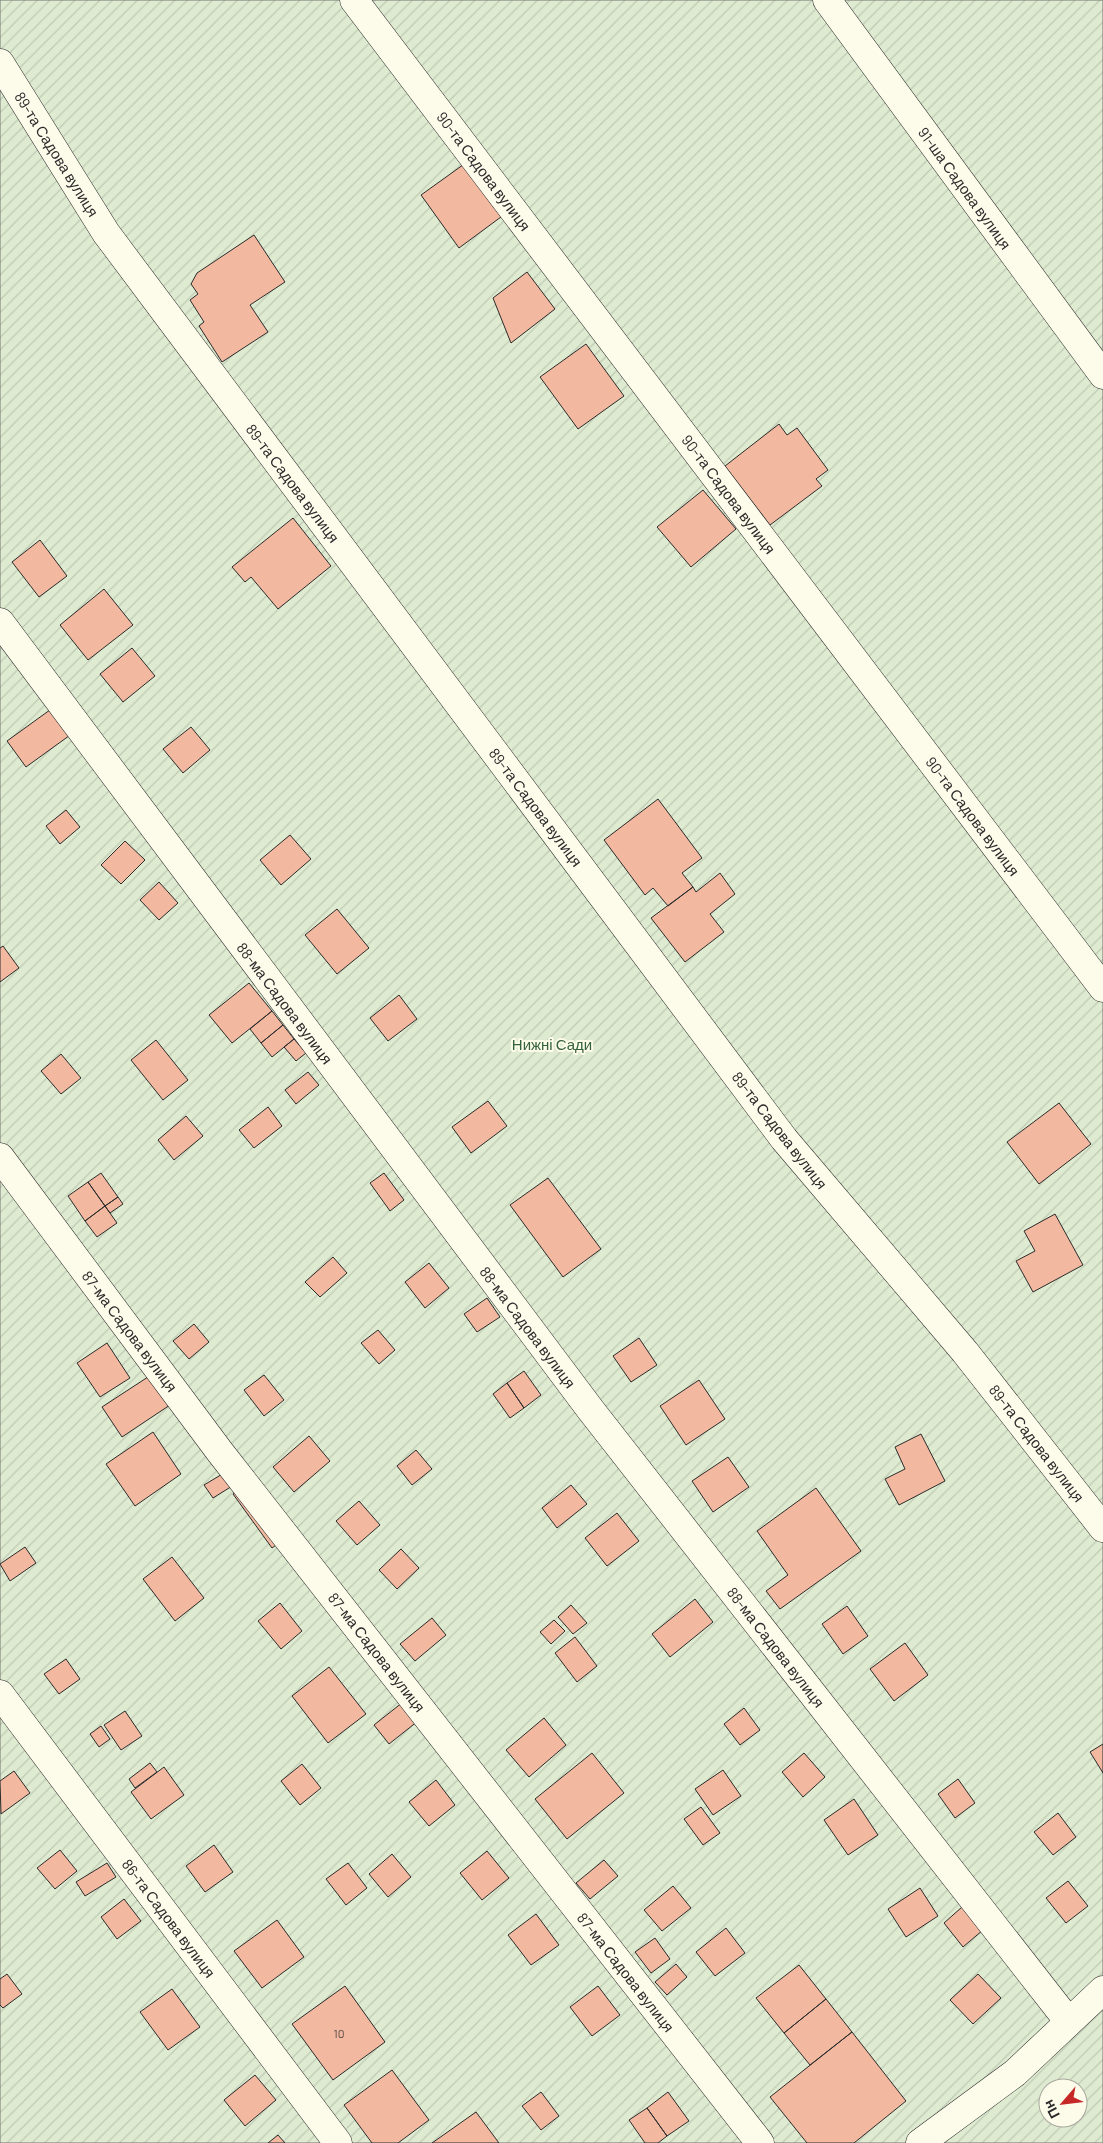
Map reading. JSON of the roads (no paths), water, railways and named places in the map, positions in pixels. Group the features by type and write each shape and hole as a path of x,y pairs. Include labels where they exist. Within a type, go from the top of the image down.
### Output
{"street":[{"name":"90-та Садова вулиця","path":"354,0 1103,988"},
{"name":"91-ша Садова вулиця","path":"827,0 1103,375"},
{"name":"89-та Садова вулиця","path":"0,63 106,233 784,1139 965,1352 1103,1528"},
{"name":"88-ма Садова вулиця","path":"0,622 590,1409 1069,2022"},
{"name":"87-ма Садова вулиця","path":"0,1157 220,1452 760,2143"},
{"name":"86-та Садова вулиця","path":"0,1694 338,2143"},
{"path":"920,2143 1016,2073 1103,1990"}],"park label":[{"name":"Нижні Сади","path":"552,1044"}]}
